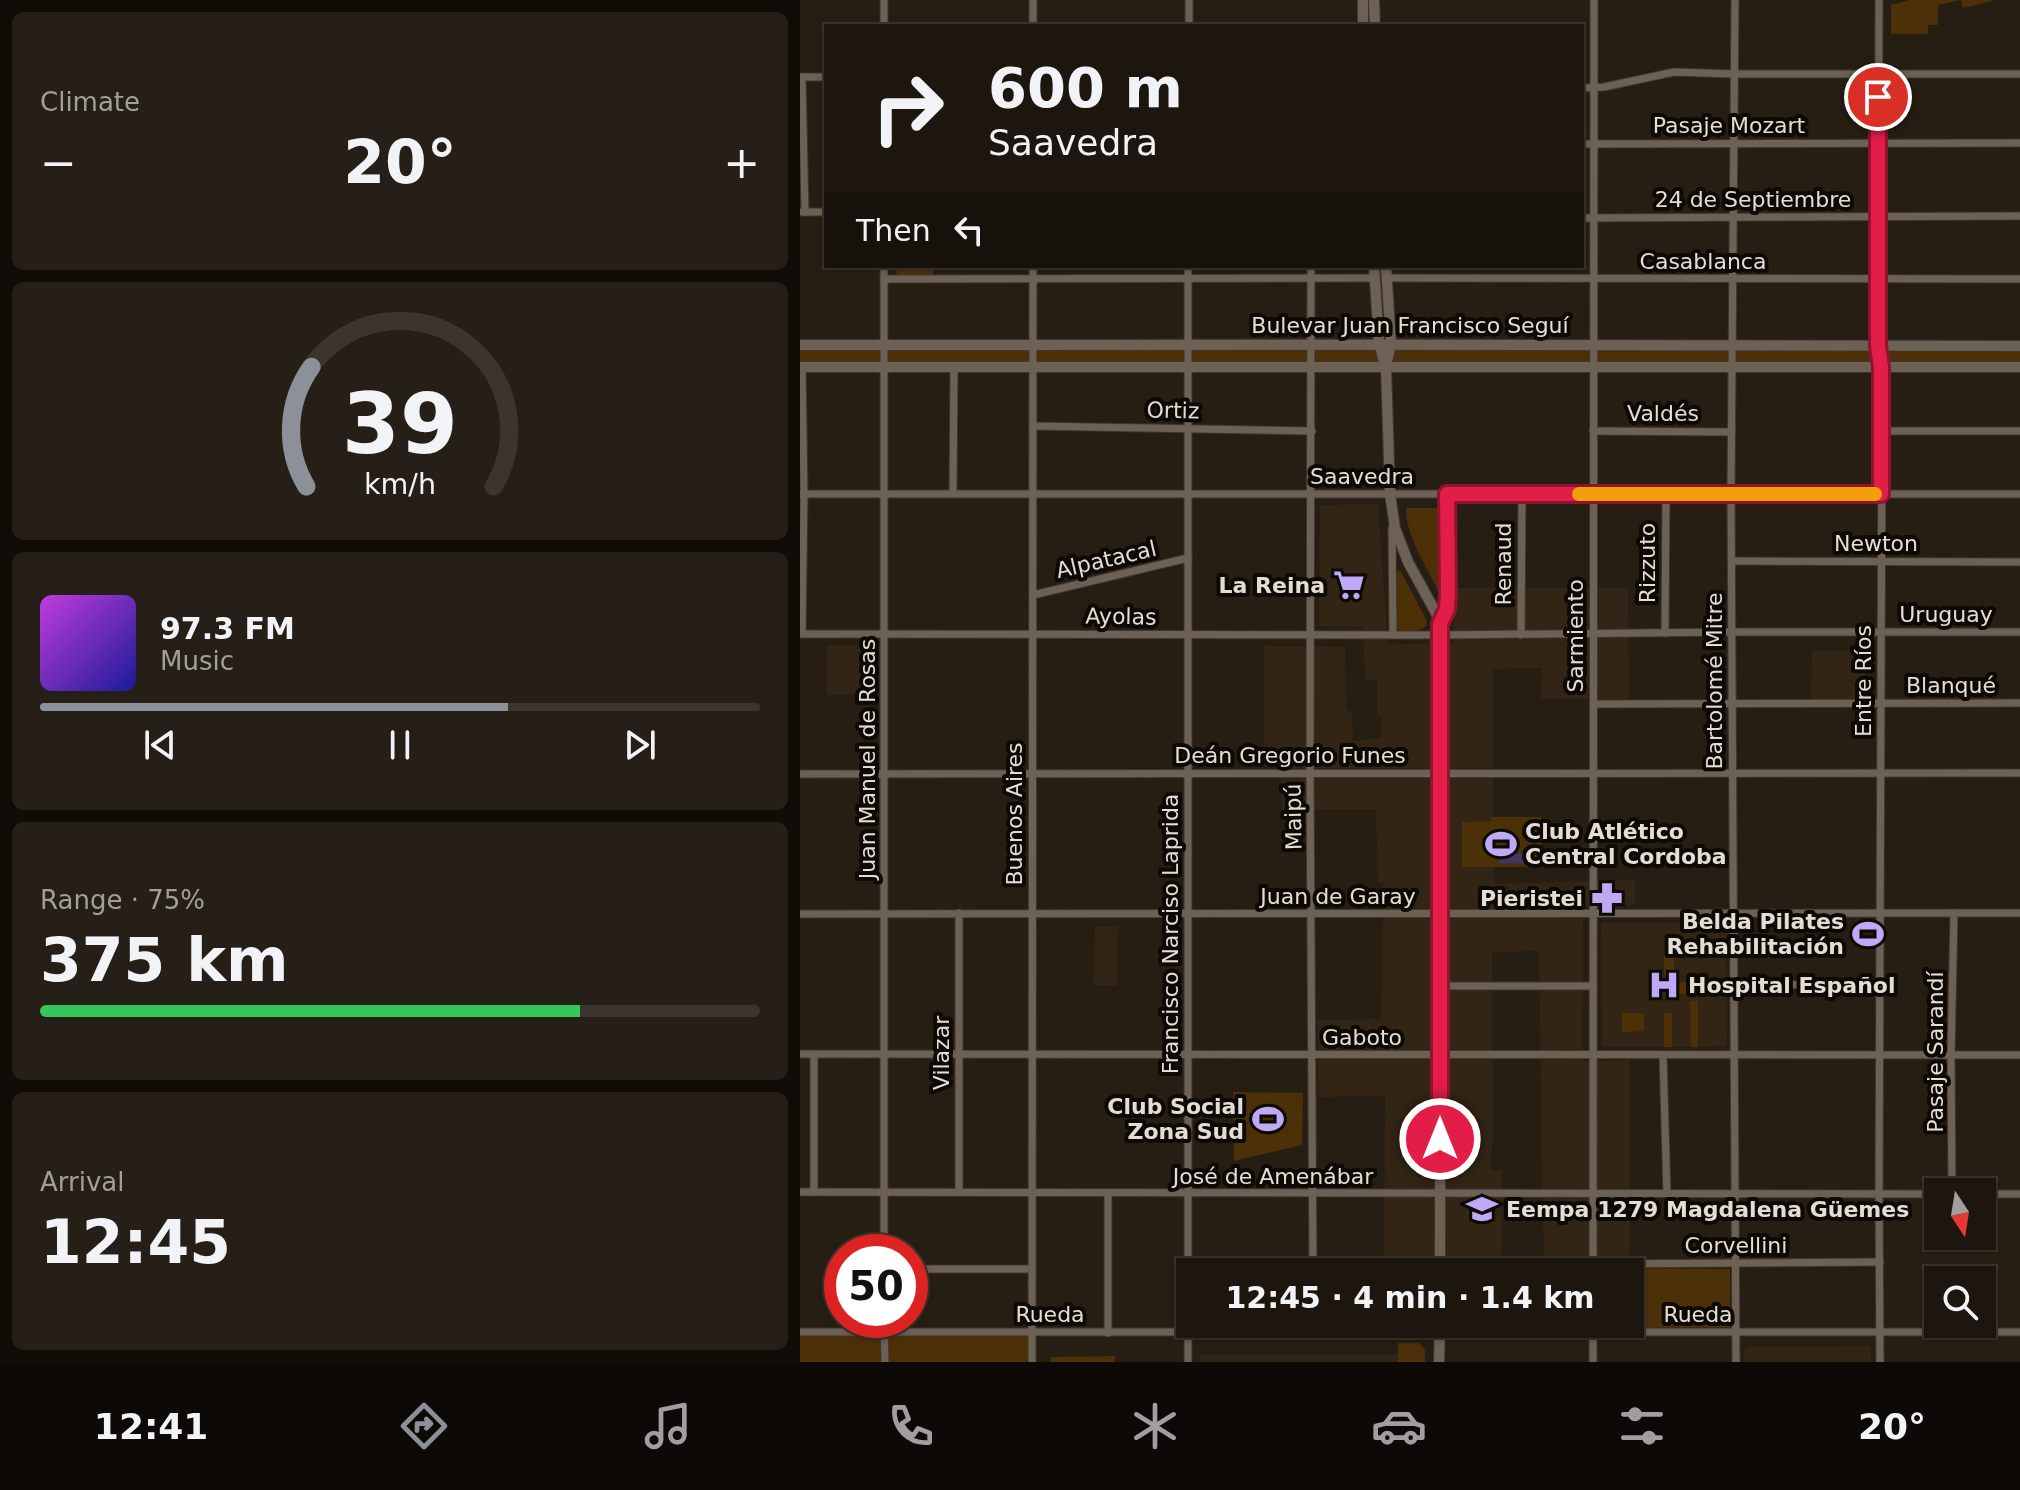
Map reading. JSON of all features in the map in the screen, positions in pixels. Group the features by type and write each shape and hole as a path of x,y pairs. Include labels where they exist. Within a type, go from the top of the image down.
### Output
{"main road":[{"path":"1363,0 1363,24"},
{"path":"1374,0 1375,24"},
{"path":"1379,274 1379,344 1386,366"},
{"path":"1379,274 1391,344 1386,366 1392,513 1400,545 1440,629 1440,1258"},
{"name":"Bulevar Juan Francisco Seguí","path":"800,345 2020,346"},
{"name":"Bulevar Juan Francisco Seguí","path":"801,367 2020,367"},
{"path":"1439,1362 1440,1338"}],"street":[{"path":"884,0 884,24"},
{"path":"1033,0 1033,24"},
{"path":"1189,0 1189,24"},
{"name":"Sarmiento","path":"1593,1258 1594,0"},
{"name":"Bartolomé Mitre","path":"1735,0 1731,494 1736,1362"},
{"name":"Entre Ríos","path":"1879,0 1878,346 1882,431 1880,1362"},
{"path":"1584,88 1604,87 1674,72 2020,74"},
{"path":"824,77 801,77 802,212 824,212"},
{"name":"Pasaje Mozart","path":"1584,144 2020,143"},
{"name":"24 de Septiembre","path":"1584,218 2020,216"},
{"name":"Juan Manuel de Rosas","path":"884,268 884,1234"},
{"name":"Buenos Aires","path":"1032,1362 1033,268"},
{"name":"Francisco Narciso Laprida","path":"1188,268 1189,1258"},
{"name":"Maipú","path":"1311,268 1313,1258"},
{"name":"Casablanca","path":"884,279 1311,279 1379,274 1594,279 2020,279"},
{"path":"953,493 954,366"},
{"path":"801,367 801,634"},
{"name":"Ortiz","path":"1033,426 1312,431"},
{"name":"Valdés","path":"1593,431 1732,432"},
{"path":"1882,431 2020,431"},
{"name":"Saavedra","path":"802,494 2020,494"},
{"path":"1440,629 1448,594 1447,494"},
{"name":"Renaud","path":"1521,635 1522,494"},
{"name":"Rizzuto","path":"1665,633 1666,494"},
{"path":"1392,513 1393,635"},
{"name":"Alpatacal","path":"1033,595 1188,558"},
{"name":"Newton","path":"1732,561 2020,562"},
{"name":"Ayolas","path":"801,634 1393,635 1440,629"},
{"name":"Uruguay","path":"1440,629 1521,635 2020,632"},
{"name":"Blanqué","path":"1593,704 2020,703"},
{"name":"Deán Gregorio Funes","path":"800,774 2020,773"},
{"name":"Vilazar","path":"959,913 959,1192"},
{"name":"Pasaje Sarandí","path":"1952,1178 1954,913"},
{"name":"Juan de Garay","path":"800,914 2020,913"},
{"path":"1733,985 1881,984"},
{"path":"1441,986 1593,986"},
{"name":"Gaboto","path":"800,1054 2020,1055"},
{"path":"814,1054 814,1192"},
{"path":"1663,1056 1667,1194"},
{"name":"José de Amenábar","path":"800,1192 1924,1194"},
{"path":"1108,1193 1108,1333"},
{"path":"1996,1194 2020,1194"},
{"name":"Corvellini","path":"1644,1266 1880,1262"},
{"path":"928,1269 1032,1269"},
{"name":"Rueda","path":"1644,1329 2020,1332"},
{"name":"Rueda","path":"928,1333 1176,1331"},
{"name":"Rueda","path":"800,1332 824,1332"},
{"path":"885,1338 885,1362"},
{"name":"Francisco Narciso Laprida","path":"1188,1338 1188,1362"},
{"path":"1593,1338 1593,1362"}],"shaded area":[{"path":"1910,0 1961,0 1938,5 1938,25 1928,25 1928,34 1891,34 1891,5"},
{"path":"1961,0 1992,0 1992,1 1963,8"},
{"path":"896,268 933,268 933,276 897,276"},
{"path":"800,345 2020,346 2020,367 800,367"},
{"path":"1378,504 1388,645 1453,642 1455,588 1628,588 1629,699 1541,699 1542,668 1493,669 1494,884 1635,880 1635,905 1583,906 1582,1061 1630,1060 1630,1258 1544,1258 1539,951 1492,952 1493,1140 1490,1170 1502,1171 1502,1258 1384,1258 1385,1096 1318,1097 1318,1020 1382,1019 1383,883 1378,882 1376,810 1282,809 1280,765 1264,766 1264,646 1345,647 1346,710 1352,712 1353,741 1382,738 1382,716 1377,716 1377,680 1365,680 1363,627 1319,626 1320,505"},
{"path":"1406,508 1441,508 1444,596 1441,597 1414,542"},
{"path":"1400,570 1427,621 1426,626 1420,629 1397,629 1395,574"},
{"path":"827,646 876,646 876,694 827,695"},
{"path":"1812,651 1866,651 1865,700 1811,700"},
{"name":"Club Atlético Central Cordoba","path":"1491,817 1541,817 1541,867 1462,867 1462,822 1491,821"},
{"path":"1499,853 1533,854 1532,864 1498,863"},
{"name":"Hospital Español","path":"1726,922 1727,1046 1602,1047 1601,923"},
{"path":"1095,926 1118,927 1117,986 1094,985"},
{"path":"1664,937 1667,937 1667,950 1674,950 1674,975 1664,975"},
{"path":"1677,982 1703,982 1703,994 1677,994"},
{"path":"1690,1001 1698,1001 1698,1047 1691,1047"},
{"path":"1622,1013 1644,1013 1644,1031 1622,1032"},
{"path":"1664,1013 1672,1013 1672,1047 1664,1047"},
{"name":"Club Social Zona Sud","path":"1233,1092 1303,1093 1302,1145 1234,1161"},
{"path":"1644,1268 1730,1269 1730,1327 1644,1328"},
{"path":"800,1332 824,1332 824,1338 928,1338 928,1332 1032,1332 1032,1362 800,1362"},
{"path":"1398,1343 1419,1343 1425,1350 1425,1362 1398,1362"},
{"path":"1871,1346 1871,1362 1744,1362 1745,1349 1749,1347"},
{"path":"1200,1355 1398,1355 1398,1362 1200,1362"},
{"path":"1115,1356 1115,1362 1051,1362 1051,1357"}],"slow traffic":[{"path":"1579,494 1875,494"}],"place":[{"name":"La Reina","path":"1349,585"},
{"name":"Club Atlético Central Cordoba","path":"1501,844"},
{"name":"Pieristei","path":"1607,898"},
{"name":"Belda Pilates Rehabilitación","path":"1868,934"},
{"name":"Hospital Español","path":"1664,985"},
{"name":"Club Social Zona Sud","path":"1268,1119"},
{"name":"Eempa 1279 Magdalena Güemes","path":"1482,1209"}],"route":[{"path":"1440,1139 1440,624 1447,609 1448,594 1447,494 1881,494 1878,97"}]}
